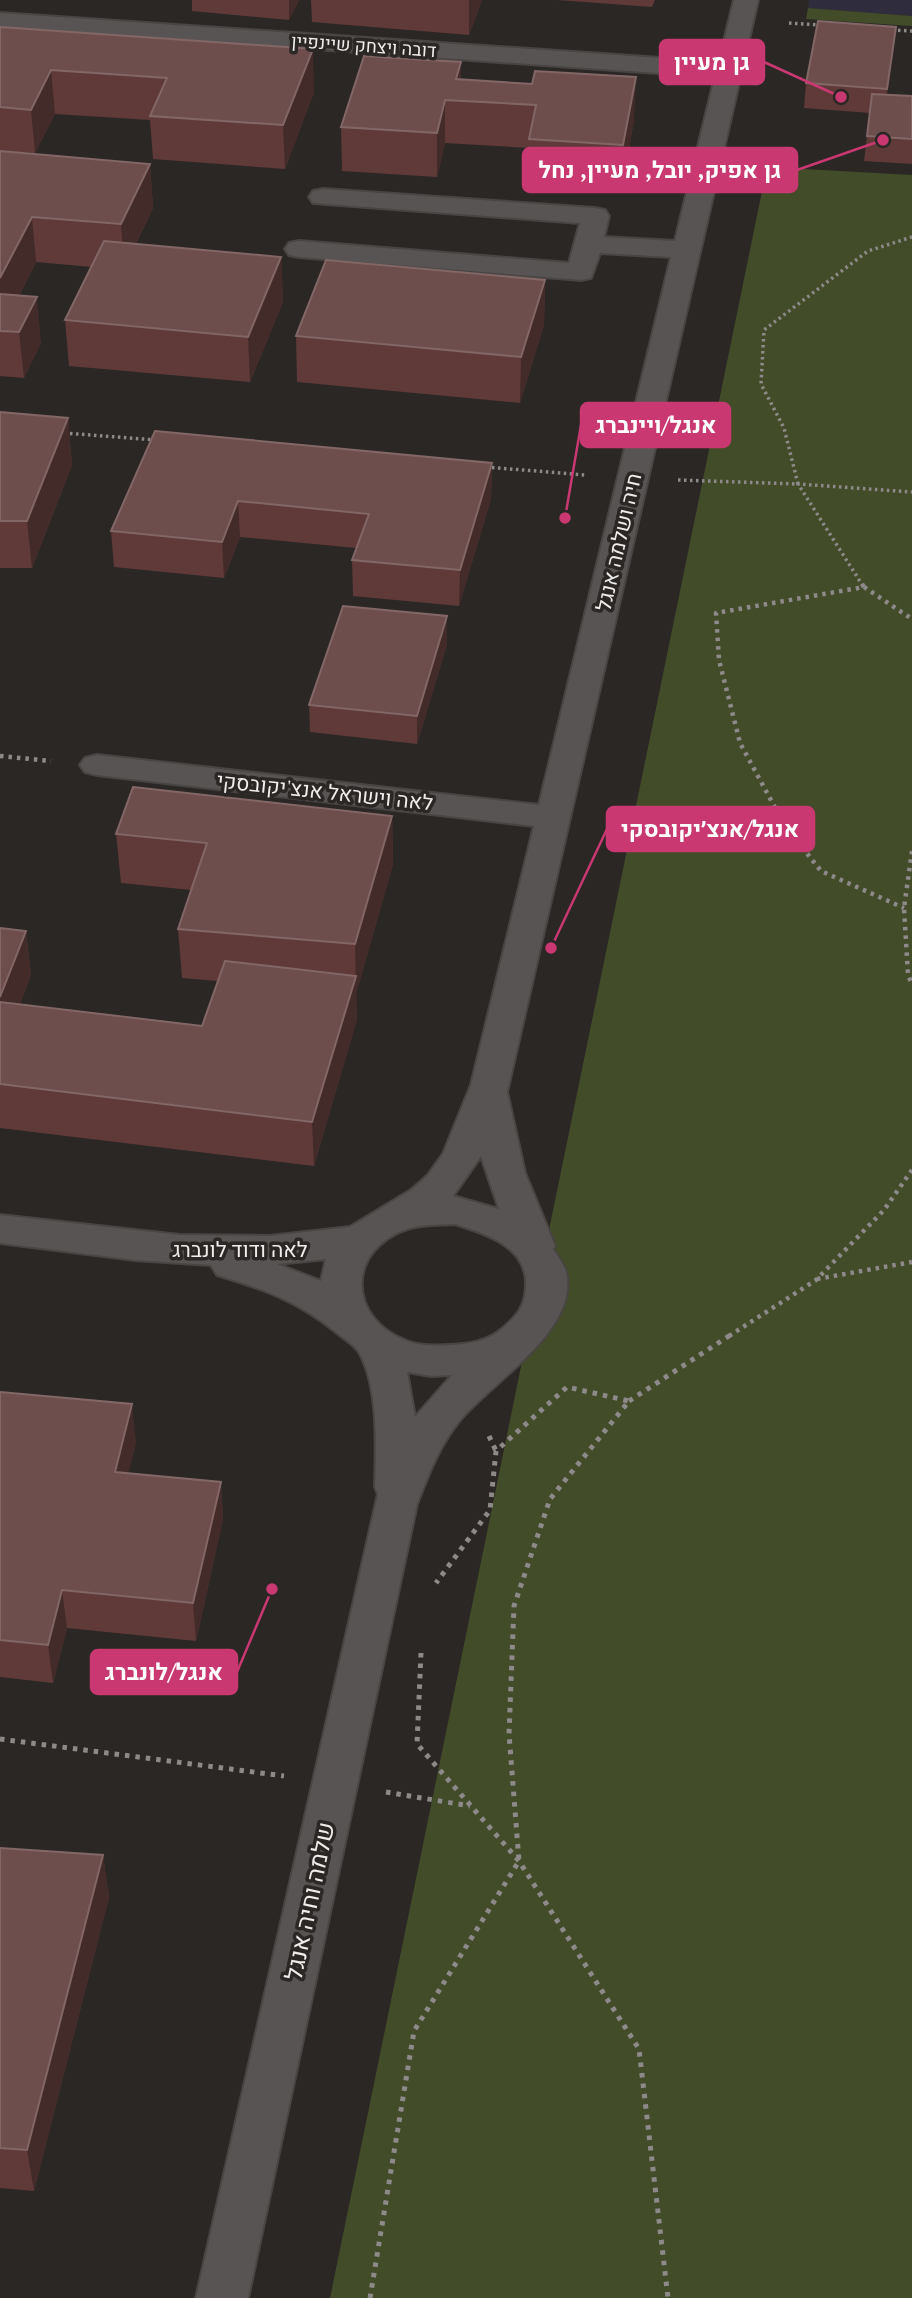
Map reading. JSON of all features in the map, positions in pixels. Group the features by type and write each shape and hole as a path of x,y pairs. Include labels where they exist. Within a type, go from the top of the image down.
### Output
{"street":[{"name":"חיה ושלמה אנגל","path":"374,1231 430,1196 453,1168 473,1136 490,1084 747,0"},
{"name":"דובה ויצחק שיינפיין","path":"0,20 729,70"},
{"path":"299,250 581,272 595,216 323,197"},
{"path":"588,244 686,250"},
{"name":"לאה וישראל אנצ'יקובסקי","path":"97,765 553,817"},
{"name":"חיה ושלמה אנגל","path":"490,1084 493,1133 502,1170 536,1248"},
{"path":"455,1210 483,1214 513,1228 536,1248 548,1273 547,1299 538,1321 515,1342 483,1357 447,1362 411,1359 367,1336 341,1303 340,1277 345,1263 374,1231 420,1212 455,1210"},
{"name":"לאה ודוד לונברג","path":"0,1229 161,1249 275,1252 314,1249 374,1231"},
{"name":"לאה ודוד לונברג","path":"161,1249 283,1279 337,1307 367,1336"},
{"name":"שלמה וחיה אנגל","path":"367,1336 391,1385 397,1423 396,1504"},
{"name":"שלמה וחיה אנגל","path":"222,2298 396,1504 410,1467 436,1421 464,1389 515,1342"}],"path":[{"path":"789,23 830,26"},
{"path":"885,29 912,31"},
{"path":"912,237 868,251 764,330 761,384 784,428 798,484 864,587 912,619"},
{"path":"55,432 165,441"},
{"path":"482,467 633,479 798,484 912,492"},
{"path":"864,587 716,613 719,660 740,743 785,826 821,872 904,908"},
{"path":"912,851 904,908 908,975 912,984"},
{"path":"370,2298 414,2031 519,1861 509,1734 514,1606 551,1499 629,1401 816,1279 884,1210 912,1170"},
{"path":"816,1279 912,1262"},
{"path":"434,1592 436,1580 490,1510 496,1451 567,1387 629,1401"},
{"path":"423,1642 417,1744 519,1861 639,2049 668,2298"},
{"path":"0,1739 335,1783 471,1806"}],"shaded area":[{"path":"809,0 912,0 912,16 808,8"}],"green space":[{"path":"808,8 912,16 912,26 806,19"},
{"path":"767,167 912,175 912,2298 330,2298"}],"building":[{"path":"818,21 896,27 887,89 806,83"},
{"path":"0,27 313,49 283,125 150,116 167,78 51,70 31,110 0,107"},
{"path":"364,56 461,62 456,79 532,84 535,71 636,77 623,145 529,139 536,105 445,100 437,133 341,127"},
{"path":"872,94 912,96 912,139 867,136"},
{"path":"0,151 150,164 121,224 32,217 0,278"},
{"path":"104,241 281,257 248,337 65,320"},
{"path":"326,260 545,280 521,357 296,336"},
{"path":"0,294 37,297 19,332 0,331"},
{"path":"0,412 68,418 27,521 0,521"},
{"path":"155,431 492,463 460,570 352,560 369,514 238,501 222,542 111,531"},
{"path":"343,606 447,616 417,716 309,705"},
{"path":"133,787 392,816 355,944 178,929 207,843 116,834"},
{"path":"0,928 26,931 0,997"},
{"path":"225,961 356,976 312,1122 0,1084 0,1002 202,1026"},
{"path":"0,1392 132,1404 115,1472 221,1482 193,1603 62,1590 48,1645 0,1640"},
{"path":"0,1848 103,1855 27,2150 0,2148"}],"place":[{"name":"גן מעיין","path":"841,97"},
{"name":"גן אפיק, יובל, מעיין, נחל","path":"883,140"},
{"name":"אנגל/ויינברג","path":"565,518"},
{"name":"אנגל/אנצ׳יקובסקי","path":"551,948"},
{"name":"אנגל/לונברג","path":"272,1589"}]}
